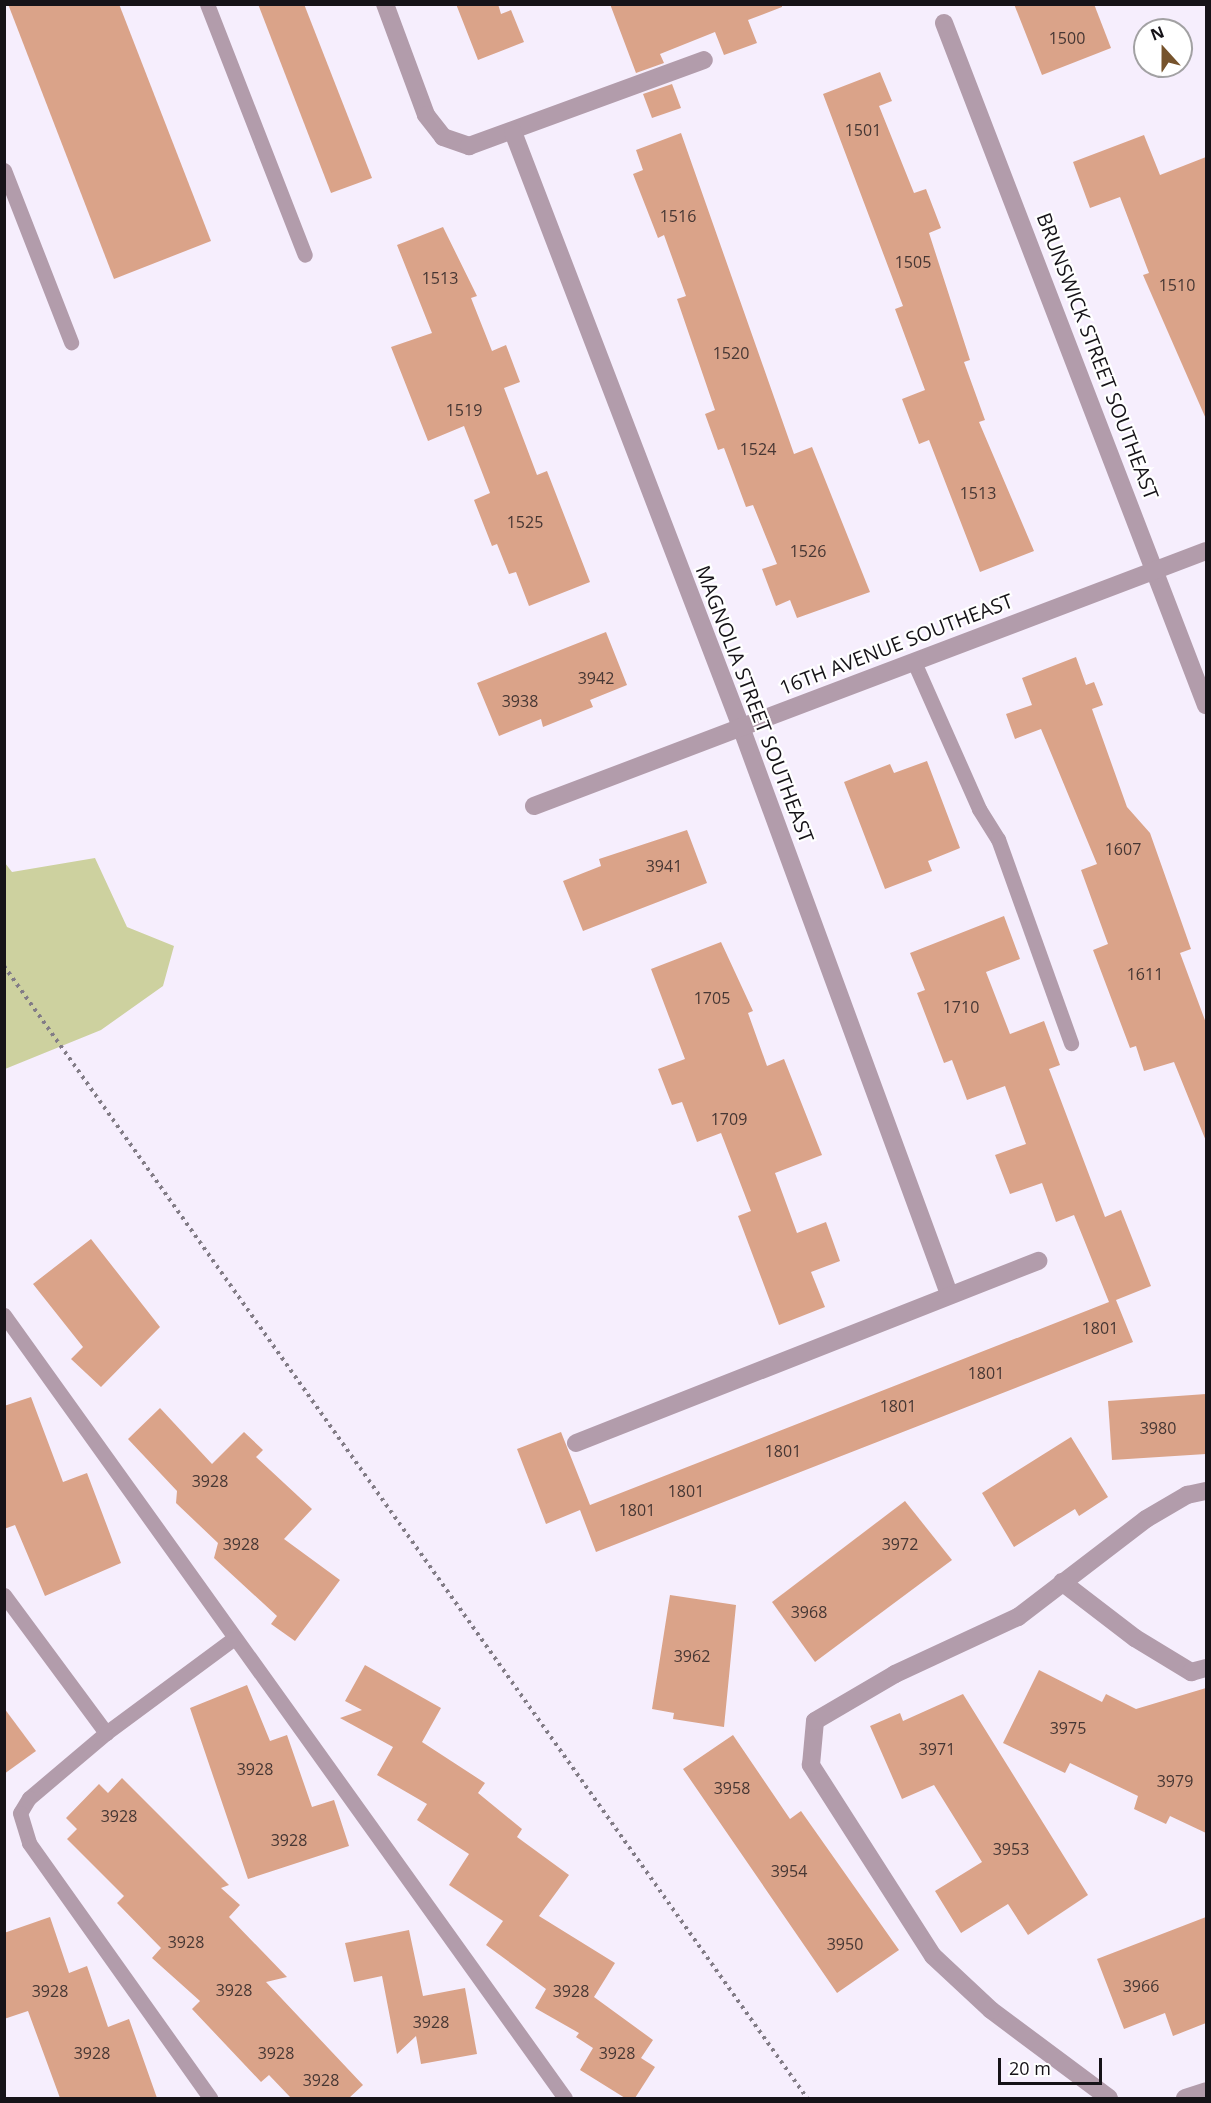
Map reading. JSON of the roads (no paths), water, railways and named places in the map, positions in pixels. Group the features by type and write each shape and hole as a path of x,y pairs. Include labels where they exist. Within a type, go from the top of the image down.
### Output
{"street":[{"path":"385,4 426,115 443,137 469,146 513,132 704,60"},
{"name":"BRUNSWICK STREET SOUTHEAST","path":"944,23 1157,570 1206,705"},
{"name":"MAGNOLIA STREET SOUTHEAST","path":"513,132 741,727 949,1294"},
{"name":"16TH AVENUE SOUTHEAST","path":"534,806 1206,551"},
{"path":"576,1443 949,1294 1038,1261"},
{"path":"1109,2098 991,2010 933,1956 811,1765 815,1720 894,1674 1018,1617 1146,1519 1187,1495 1206,1491"},
{"path":"1062,1582 1135,1638 1191,1672 1206,1668"},
{"path":"1185,2098 1206,2091"}],"lane":[{"path":"207,4 305,255"},
{"path":"4,170 71,342"},
{"path":"914,662 979,809 998,838 1071,1043"},
{"path":"4,1315 233,1638 565,2098"},
{"path":"4,1595 106,1733"},
{"path":"210,2098 30,1843 20,1813 29,1798 106,1733 233,1638"}]}
